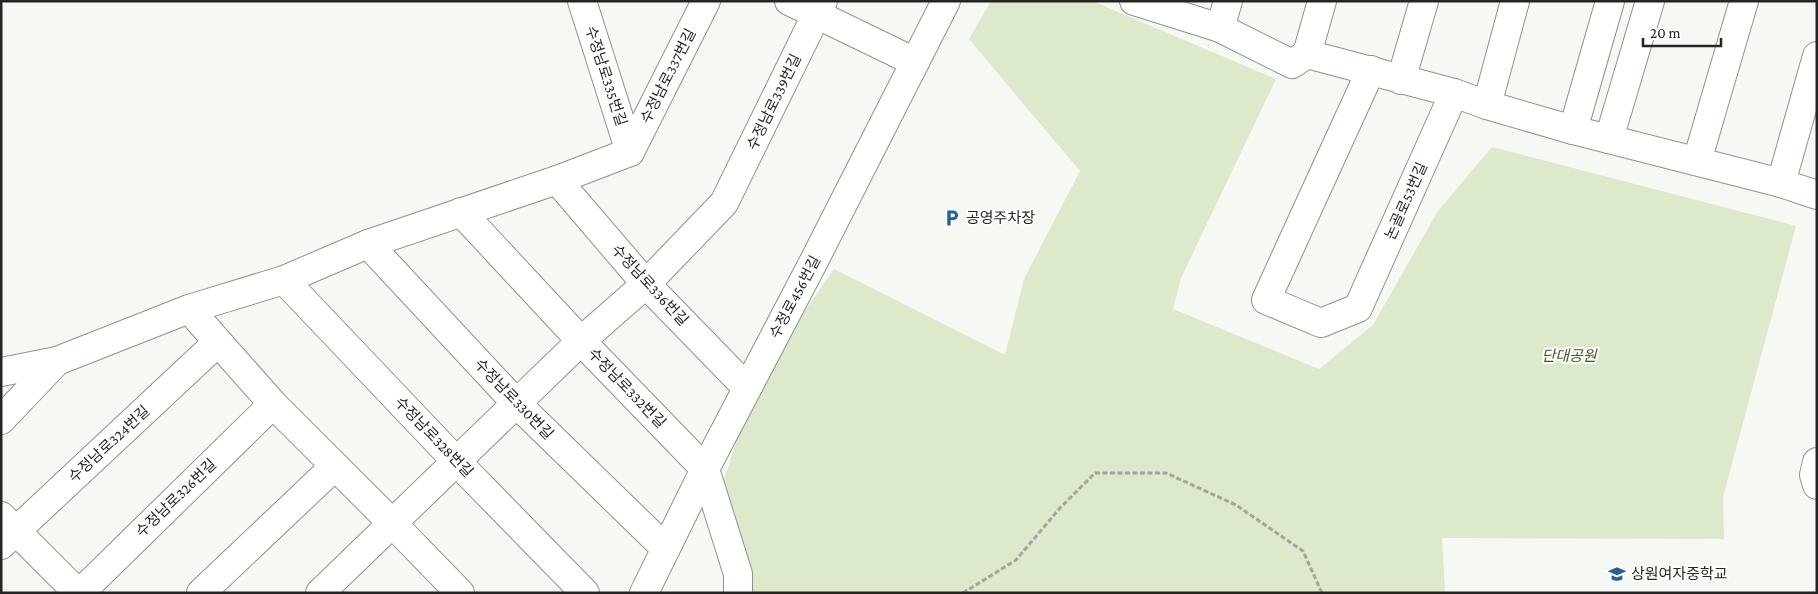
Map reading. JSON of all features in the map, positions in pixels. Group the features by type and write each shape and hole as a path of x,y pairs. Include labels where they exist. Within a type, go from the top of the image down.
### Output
{"street":[{"name":"수정남로335번길","path":"582,1 630,152"},
{"name":"수정남로337번길","path":"630,152 706,1"},
{"path":"789,1 820,8 915,62"},
{"name":"수정로456번길","path":"644,593 705,469 815,259 946,1"},
{"path":"1134,1 1220,28 1292,64 1308,54 1322,1"},
{"path":"1220,28 1228,1"},
{"path":"1401,80 1424,1"},
{"path":"1487,105 1515,1"},
{"path":"1573,130 1610,1"},
{"path":"1609,139 1650,1"},
{"path":"1697,161 1744,1"},
{"name":"수정남로339번길","path":"392,523 581,341 646,284 724,203 820,8"},
{"path":"1308,54 1454,93 1487,105 1573,130 1781,183 1817,195"},
{"path":"1781,183 1817,56"},
{"name":"논골로53번길","path":"1371,70 1266,300 1321,322 1358,308 1454,93"},
{"path":"1,372 57,361 189,310 284,280 368,244 556,180 630,152"},
{"name":"수정남로336번길","path":"556,180 646,284 747,388"},
{"name":"수정남로332번길","path":"461,212 581,341 705,469 738,574 738,593"},
{"name":"수정남로330번길","path":"368,244 517,404 665,548"},
{"name":"수정남로328번길","path":"284,280 457,462 586,593"},
{"path":"189,310 273,404 392,523 451,590"},
{"name":"수정남로324번길","path":"6,531 218,342"},
{"path":"1,420 57,361"},
{"name":"수정남로326번길","path":"79,593 273,404"},
{"path":"1817,462 1814,475 1817,485"},
{"path":"201,593 336,466"},
{"path":"320,593 392,523"},
{"path":"6,531 79,593"}],"path":[{"path":"963,593 1016,560 1060,508 1095,472 1166,472 1236,505 1303,550 1322,593"}],"green space":[{"name":"단대공원","path":"991,1 1092,1 1276,79 1181,278 1173,309 1319,369 1373,325 1438,211 1492,147 1796,226 1723,497 1724,539 1442,538 1445,593 738,593 719,495 755,383 834,269 1005,355 1024,279 1080,171 969,39"}],"place":[{"name":"공영주차장","path":"952,218"},
{"name":"상원여자중학교","path":"1617,574"}]}
